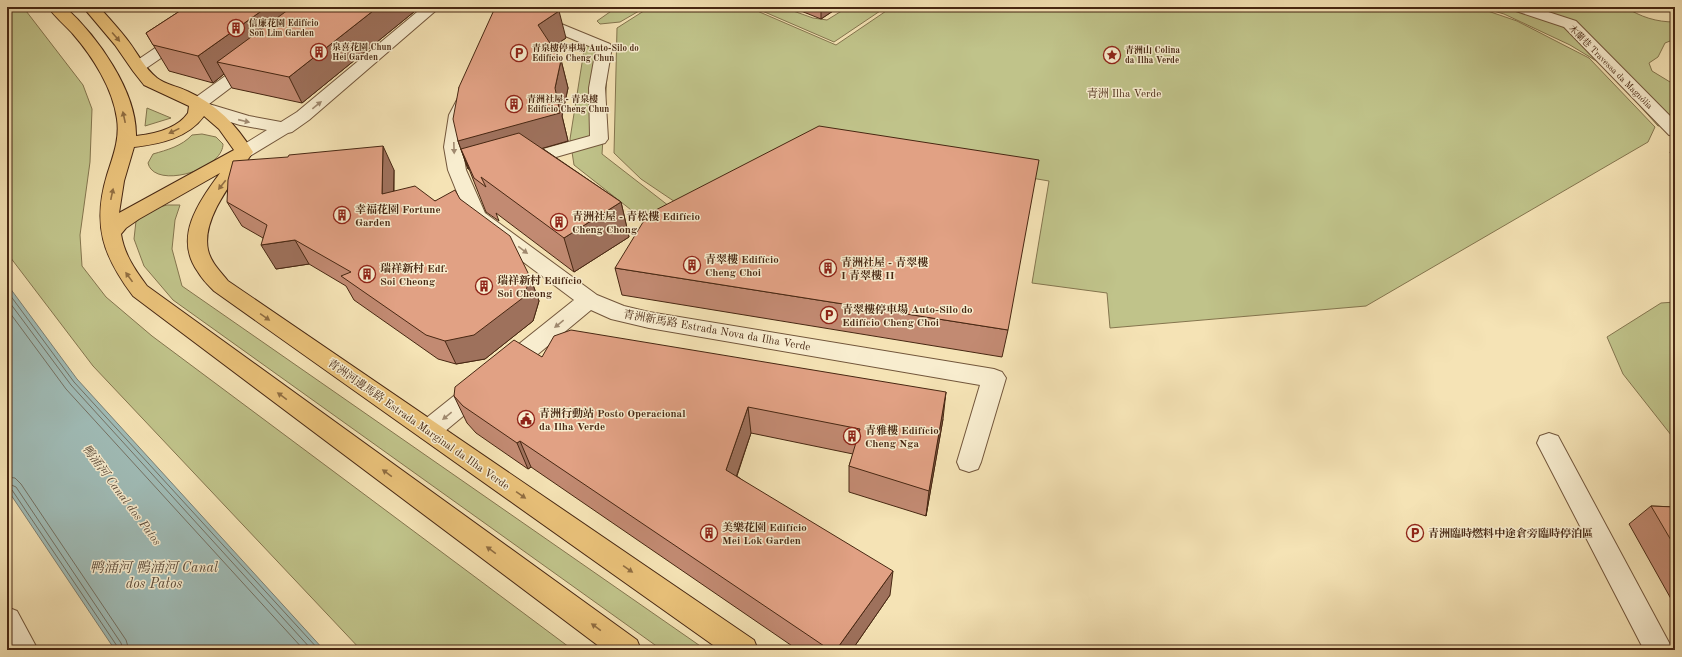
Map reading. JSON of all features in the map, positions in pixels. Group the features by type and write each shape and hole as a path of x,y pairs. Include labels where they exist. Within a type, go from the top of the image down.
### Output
{"main road":[{"path":"56,7 66,15 95,51 118,93 126,120 126,142 122,162 111,194 109,211 111,233 119,261 140,291 627,650"},
{"path":"91,7 121,42 149,80 203,106 229,129 238,140 244,152 140,209 119,223 111,233"},
{"path":"126,142 147,141 177,131 188,123 195,116 199,108 203,106"},
{"name":"青洲河邊馬路 Estrada Marginal da Ilha Verde","path":"244,152 235,168 207,206 200,224 198,250 203,266 214,280 744,650"},
{"path":"140,209 163,201 179,198 199,201 207,206"}],"street":[{"path":"139,66 226,7"},
{"path":"244,152 286,128 321,102 432,7"},
{"path":"486,50 506,7 604,47 597,88 599,139 507,166"},
{"name":"木蘭巷 Travessa da Magnólia","path":"1518,7 1570,24 1675,131"},
{"path":"203,106 266,53"},
{"name":"青洲新馬路 Estrada Nova da Ilha Verde","path":"471,86 458,115 453,147 457,170 468,176 477,217 589,300 619,313 649,320 994,378 969,462"},
{"path":"203,106 246,121 286,128"},
{"path":"429,430 589,300"},
{"path":"1549,443 1659,650"},
{"path":"7,620 24,650"}],"green space":[{"path":"23,7 83,85 92,109 90,162 80,235 82,266 106,297 152,336 573,650 361,650 93,366 7,253 7,8"},
{"path":"617,7 646,7 620,22 600,24 597,21"},
{"name":"青洲山 Colina da Ilha Verde","path":"650,7 748,7 836,45 892,7 1476,7 1517,21 1589,58 1655,127 1648,142 1366,306 1110,328 1107,293 1032,283 1049,181 896,155 687,210 641,179 614,153 617,28"},
{"path":"753,7 782,7 813,18 827,20 848,7 886,7 834,42"},
{"path":"1480,7 1625,7 1637,14 1649,18 1675,22 1675,39 1665,43 1658,57 1649,63 1652,71 1675,85 1675,123 1658,126 1603,65 1570,45 1504,14"},
{"path":"609,43 602,154 678,213 654,228 574,165 570,139 585,44"},
{"path":"147,108 171,118 145,126"},
{"path":"202,134 216,137 223,144 220,153 212,162 201,169 174,176 162,175 153,171 148,163 153,154 179,145 192,135"},
{"path":"167,205 180,205 175,220 172,249 182,286 706,650 662,650 173,300 144,266 134,239 136,221 153,209"},
{"path":"1675,302 1675,440 1623,374 1607,337 1661,303"}],"water":[{"name":"鸭涌河 鴨涌河 Canal dos Patos","path":"7,284 77,379 324,650 115,650 7,489"}],"building":[{"path":"186,7 267,7 198,56 153,45 146,33"},
{"path":"292,7 378,7 289,77 217,62"},
{"path":"553,9 559,11 538,25 561,60 555,88 560,113 458,141 453,119 459,87 494,10"},
{"name":"青洲社屋 - 青翠樓 I 青翠樓 II","path":"819,126 1039,160 1008,330 615,268 648,214"},
{"path":"519,133 621,202 564,238 481,177 486,187 474,178 461,149"},
{"path":"383,146 382,194 415,186 435,201 455,190 460,199 510,236 530,277 524,297 474,335 445,341 426,335 341,276 351,272 295,240 261,245 267,225 227,202 228,180 233,161 288,157 289,155"},
{"path":"571,330 946,392 929,491 849,466 860,429 748,407 726,470 893,571 836,650 830,650 520,441 517,443 463,406 454,396 455,387 514,340 542,357 554,336"},
{"path":"1651,506 1675,507 1675,547"}],"place":[{"name":"信廉花園 Edifício Son Lim Garden","path":"236,28"},
{"name":"泉喜花園 Chun Hei Garden","path":"319,52"},
{"name":"青泉樓停車場 Auto-Silo do Edifício Cheng Chun","path":"519,53"},
{"name":"青洲山 Colina da Ilha Verde","path":"1112,55"},
{"name":"青洲社屋 - 青泉樓 Edifício Cheng Chun","path":"514,104"},
{"name":"幸福花園 Fortune Garden","path":"342,215"},
{"name":"青洲社屋 - 青松樓 Edifício Cheng Chong","path":"559,222"},
{"name":"青翠樓 Edifício Cheng Choi","path":"692,265"},
{"name":"青洲社屋 - 青翠樓 I 青翠樓 II","path":"828,268"},
{"name":"瑞祥新村 Edf. Soi Cheong","path":"367,274"},
{"name":"瑞祥新村 Edifício Soi Cheong","path":"484,286"},
{"name":"青翠樓停車場 Auto-Silo do Edifício Cheng Choi","path":"829,315"},
{"name":"青洲行動站 Posto Operacional da Ilha Verde","path":"526,419"},
{"name":"青雅樓 Edifício Cheng Nga","path":"852,436"},
{"name":"美樂花園 Edifício Mei Lok Garden","path":"709,533"},
{"name":"青洲臨時燃料中途倉旁臨時停泊區","path":"1415,533"}],"district":[{"name":"青洲 Ilha Verde","path":"1124,93"}],"water label":[{"name":"鴨涌河 Canal dos Patos","path":"122,495"}]}
